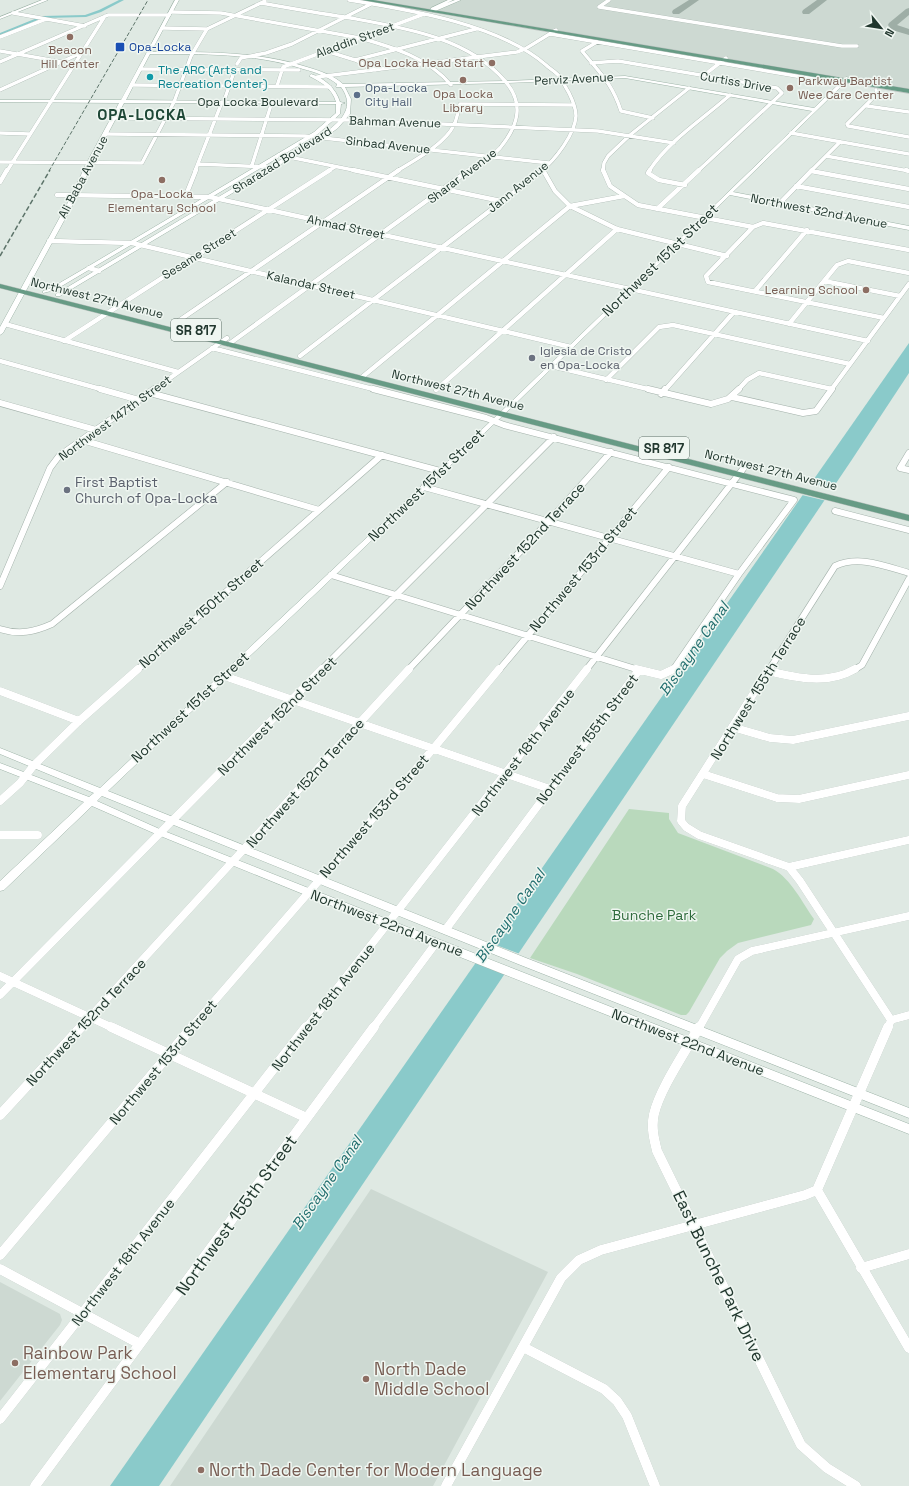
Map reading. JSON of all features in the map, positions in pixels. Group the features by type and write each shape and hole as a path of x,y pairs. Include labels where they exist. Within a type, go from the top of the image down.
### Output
{"main road":[{"path":"364,0 433,10"},
{"path":"376,0 553,32 846,81 909,90"},
{"name":"Northwest 27th Avenue","path":"0,280 24,289 109,311 834,495 909,511"},
{"name":"Northwest 27th Avenue","path":"0,286 24,289"},
{"name":"Northwest 27th Avenue","path":"43,294 58,295 109,311 174,324 228,341 300,356 364,375 436,390 504,411"},
{"name":"Northwest 27th Avenue","path":"834,495 909,518"}],"street":[{"path":"0,18 46,0"},
{"name":"Ali Baba Avenue","path":"0,333 75,195 89,164 177,0"},
{"path":"256,0 394,26 439,39 464,50 496,69 513,90 518,104"},
{"name":"Jann Avenue","path":"300,356 501,201 530,180 543,174 549,163 564,146 576,116 570,92 563,81 525,49 476,29 437,17 350,0"},
{"path":"433,10 451,0"},
{"path":"433,10 459,0"},
{"path":"609,0 600,7 610,10 842,46 857,46"},
{"path":"610,10 604,7 615,0"},
{"path":"162,28 206,29 264,1"},
{"path":"237,64 241,58 287,46 371,4"},
{"path":"13,13 97,28"},
{"path":"0,62 112,14 138,15 214,13 235,15 320,30 360,38 397,49 425,63 443,75 450,84"},
{"name":"Aladdin Street","path":"140,69 284,68 424,14"},
{"path":"0,182 105,16"},
{"path":"0,38 46,20"},
{"path":"0,162 89,164 142,163 174,102 192,54 206,29"},
{"path":"355,60 476,29"},
{"path":"316,77 517,52 525,49 553,32 596,42 724,60"},
{"path":"596,42 582,51 591,63 606,78 616,94 621,111 653,118"},
{"path":"0,50 74,64"},
{"path":"326,51 355,60 376,70"},
{"path":"0,90 81,53"},
{"path":"148,54 251,56 293,64 328,76 342,87 349,98 349,102"},
{"path":"192,54 241,58 299,70 316,77 330,87 338,98 338,103"},
{"path":"703,76 724,60"},
{"name":"Curtiss Drive","path":"591,63 603,61 618,62 780,90 782,93 685,185 657,209"},
{"path":"277,86 284,68"},
{"path":"186,195 214,119 224,100 235,69"},
{"name":"Perviz Avenue","path":"132,85 342,87 507,83 624,78 815,111"},
{"name":"Northwest 151st Street","path":"0,887 504,411 631,290 702,218 846,81"},
{"path":"688,89 630,135 608,156 604,163 606,179 610,186 638,204 753,228"},
{"path":"876,90 877,93 867,106 848,124 853,128 909,137"},
{"path":"685,185 659,180 648,173 651,166 674,143 729,96"},
{"name":"Opa Locka Boulevard","path":"0,101 174,102 224,100 272,102 349,102"},
{"path":"252,165 272,102"},
{"name":"Sharazad Boulevard","path":"58,295 321,138 348,114 349,102"},
{"name":"Sharazad Boulevard","path":"43,294 210,197 310,136 332,120 338,113 338,103"},
{"path":"174,324 430,150 444,138 454,125 460,104 574,105"},
{"name":"Sharar Avenue","path":"228,341 311,285 490,157 499,149 514,127 518,104"},
{"path":"867,106 909,112"},
{"name":"Bahman Avenue","path":"114,118 343,120 572,129 630,135 674,143"},
{"path":"0,133 30,134"},
{"path":"791,133 909,154"},
{"name":"Sinbad Avenue","path":"106,134 310,136 549,163"},
{"path":"780,203 840,142"},
{"path":"279,155 501,201"},
{"path":"826,156 909,170"},
{"path":"198,164 252,165 271,167"},
{"name":"Sesame Street","path":"64,341 335,167"},
{"path":"811,171 909,189"},
{"path":"543,174 554,191 570,206 617,229 727,256"},
{"path":"796,186 909,207"},
{"name":"Northwest 32nd Avenue","path":"728,193 909,228"},
{"name":"Ahmad Street","path":"57,195 186,195 210,197 868,341"},
{"path":"364,375 570,206 624,196"},
{"path":"181,214 191,216"},
{"path":"884,318 807,301 708,282 706,276 753,228 763,223 909,250"},
{"path":"436,390 617,229"},
{"path":"755,291 807,230"},
{"name":"Kalandar Street","path":"49,241 132,243 142,245 571,347"},
{"path":"789,324 837,265 848,261 909,273"},
{"path":"90,268 99,271"},
{"path":"824,281 900,296"},
{"path":"732,397 804,413 816,411 909,284"},
{"path":"661,394 734,312"},
{"path":"5,324 178,372"},
{"path":"606,380 659,327 664,325 673,325 850,364"},
{"name":"Northwest 147th Street","path":"0,586 50,468 59,456 212,348 228,341"},
{"name":"Northwest 27th Avenue","path":"212,348 794,500"},
{"path":"0,361 139,400"},
{"path":"551,366 661,394 711,404 722,402 732,397 748,376 759,373 832,389"},
{"path":"150,393 382,454 440,471"},
{"path":"0,403 96,430"},
{"name":"Northwest 152nd Street","path":"0,995 293,700 395,595 554,437"},
{"path":"82,440 319,510"},
{"name":"Northwest 152nd Terrace","path":"0,1115 89,1017 234,862 358,723 549,521 611,452"},
{"path":"909,453 900,468 909,470"},
{"name":"Northwest 150th Street","path":"0,801 20,784 34,765 79,721 382,454"},
{"name":"Northwest 153rd Street","path":"0,1255 169,1054 318,880 433,749 608,538 669,467"},
{"name":"Northwest 18th Avenue","path":"0,1419 506,774 741,471"},
{"path":"0,629 10,633 27,633 41,630 52,624 227,482"},
{"path":"424,486 739,574"},
{"name":"Northwest 155th Street","path":"446,929 638,670 658,675 666,675 674,669 739,574 794,500"},
{"name":"Northwest 27th Avenue","path":"835,511 909,530"},
{"name":"Northwest 155th Terrace","path":"789,867 699,835 687,829 682,823 679,815 682,806 835,566 848,560 861,560 909,573"},
{"path":"331,575 597,656 638,670"},
{"path":"768,671 797,679 812,680 830,678 851,673 862,665 909,579"},
{"path":"224,676 550,789"},
{"path":"0,691 79,721"},
{"path":"732,727 782,741 909,716"},
{"name":"Northwest 22nd Avenue","path":"0,751 318,880 446,929 522,961 909,1113"},
{"name":"Northwest 22nd Avenue","path":"0,766 90,801 161,833 388,924 514,972 558,991 691,1042 909,1129"},
{"path":"703,774 777,798 785,799 799,799 909,776"},
{"path":"0,835 38,835"},
{"path":"891,1020 800,881 789,867 909,840"},
{"name":"East Bunche Park Drive","path":"856,1486 836,1476 824,1467 801,1445 657,1151 653,1132 654,1115 661,1095 738,960 752,951 909,916"},
{"name":"Northwest 155th Street","path":"35,1486 436,943"},
{"path":"0,976 307,1118"},
{"path":"891,1020 909,1015"},
{"path":"446,1486 561,1278 578,1260 601,1250 816,1190 854,1108 891,1020"},
{"path":"816,1190 909,1348"},
{"path":"861,1268 909,1254"},
{"path":"0,1269 140,1344"},
{"path":"522,1347 604,1389 617,1401 627,1416 655,1486"}],"shaded area":[{"path":"363,0 909,0 909,91"},
{"name":"North Dade Middle School","path":"371,1189 548,1272 433,1486 170,1486"},
{"name":"Rainbow Park Elementary School","path":"0,1282 60,1314 62,1320 60,1325 0,1401"}],"green space":[{"name":"Bunche Park","path":"629,809 669,813 669,819 678,833 773,869 791,885 800,898 814,919 811,925 738,943 720,958 686,1015 681,1015 577,974 530,958"}],"water":[{"name":"Biscayne Canal","path":"909,343 909,373 159,1486 110,1486"}],"pier":[{"path":"810,483 835,489 827,501 802,495"},
{"path":"488,942 520,954 506,975 474,962"}],"waterway":[{"path":"0,34 42,17 85,16 100,11 122,0"}],"taxiway":[{"path":"676,12 695,0"},
{"path":"806,12 823,0"},
{"path":"909,11 892,25 895,28 909,32"}],"railway":[{"path":"49,171 148,0"},
{"path":"0,256 50,170"}],"place":[{"name":"Beacon Hill Center","path":"70,37"},
{"name":"Opa-Locka","path":"120,47"},
{"name":"Opa Locka Head Start","path":"492,63"},
{"name":"The ARC (Arts and Recreation Center)","path":"150,77"},
{"name":"Opa Locka Library","path":"463,80"},
{"name":"Parkway Baptist Wee Care Center","path":"790,88"},
{"name":"Opa-Locka City Hall","path":"357,95"},
{"name":"Opa-Locka Elementary School","path":"162,180"},
{"name":"Learning School","path":"866,290"},
{"name":"Iglesia de Cristo en Opa-Locka","path":"532,358"},
{"name":"First Baptist Church of Opa-Locka","path":"67,490"},
{"name":"Rainbow Park Elementary School","path":"15,1363"},
{"name":"North Dade Middle School","path":"366,1379"},
{"name":"North Dade Center for Modern Language","path":"201,1470"}],"district":[{"name":"OPA-LOCKA","path":"142,115"}]}
